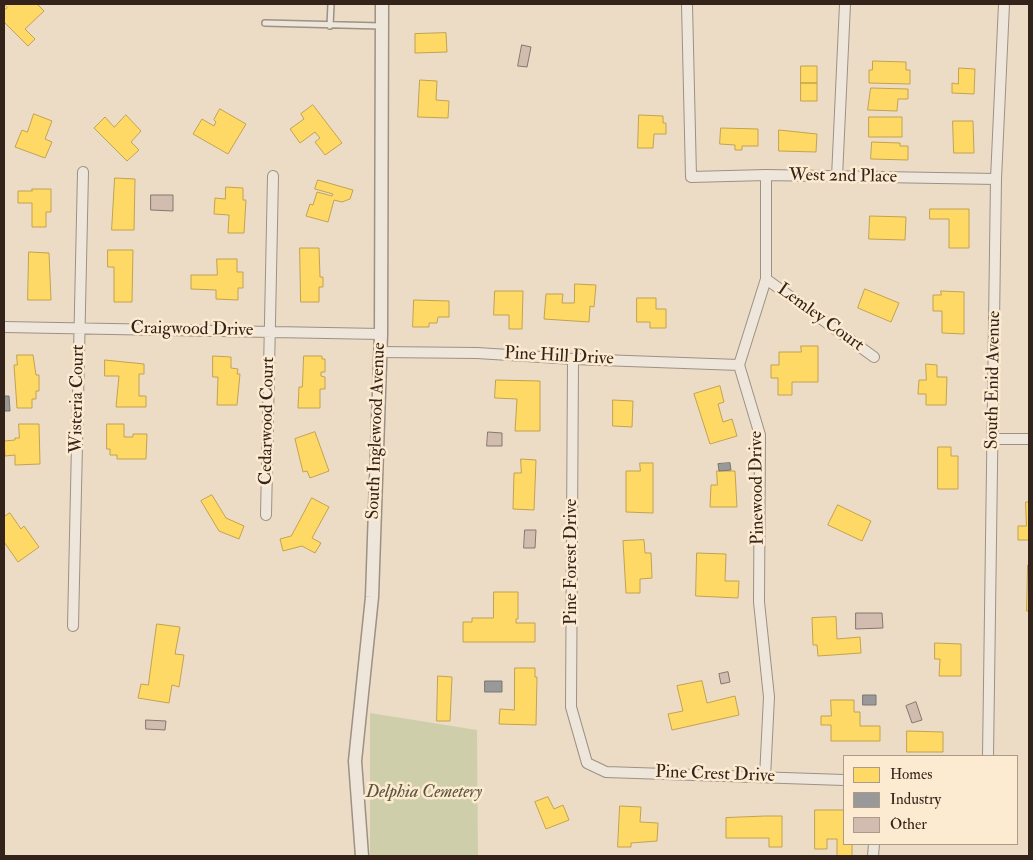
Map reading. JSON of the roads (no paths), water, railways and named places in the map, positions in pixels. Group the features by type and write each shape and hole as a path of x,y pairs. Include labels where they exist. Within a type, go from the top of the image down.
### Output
{"street":[{"name":"South Inglewood Avenue","path":"362,856 355,761 372,597 380,334 382,4"},
{"name":"West 2nd Place","path":"687,4 691,176 766,175 996,179"},
{"path":"837,177 845,4"},
{"name":"South Enid Avenue","path":"988,755 994,439 996,179 1004,4"},
{"name":"Wisteria Court","path":"73,626 83,172"},
{"path":"739,365 766,279 766,175"},
{"name":"Cedarwood Court","path":"266,515 273,176"},
{"name":"Lemley Court","path":"766,279 874,357"},
{"name":"Craigwood Drive","path":"4,327 380,334"},
{"name":"Pine Hill Drive","path":"379,352 477,353 572,359 739,365"},
{"name":"Pine Forest Drive","path":"572,359 571,707 587,763"},
{"name":"Pinewood Drive","path":"739,365 760,435 759,602 769,697 765,777"},
{"path":"994,439 1029,439"},
{"name":"Pine Crest Drive","path":"587,763 606,772 843,780"}],"lane":[{"path":"330,26 331,4"},
{"path":"265,23 382,26"}],"park label":[{"name":"Delphia Cemetery","path":"424,793"}]}
